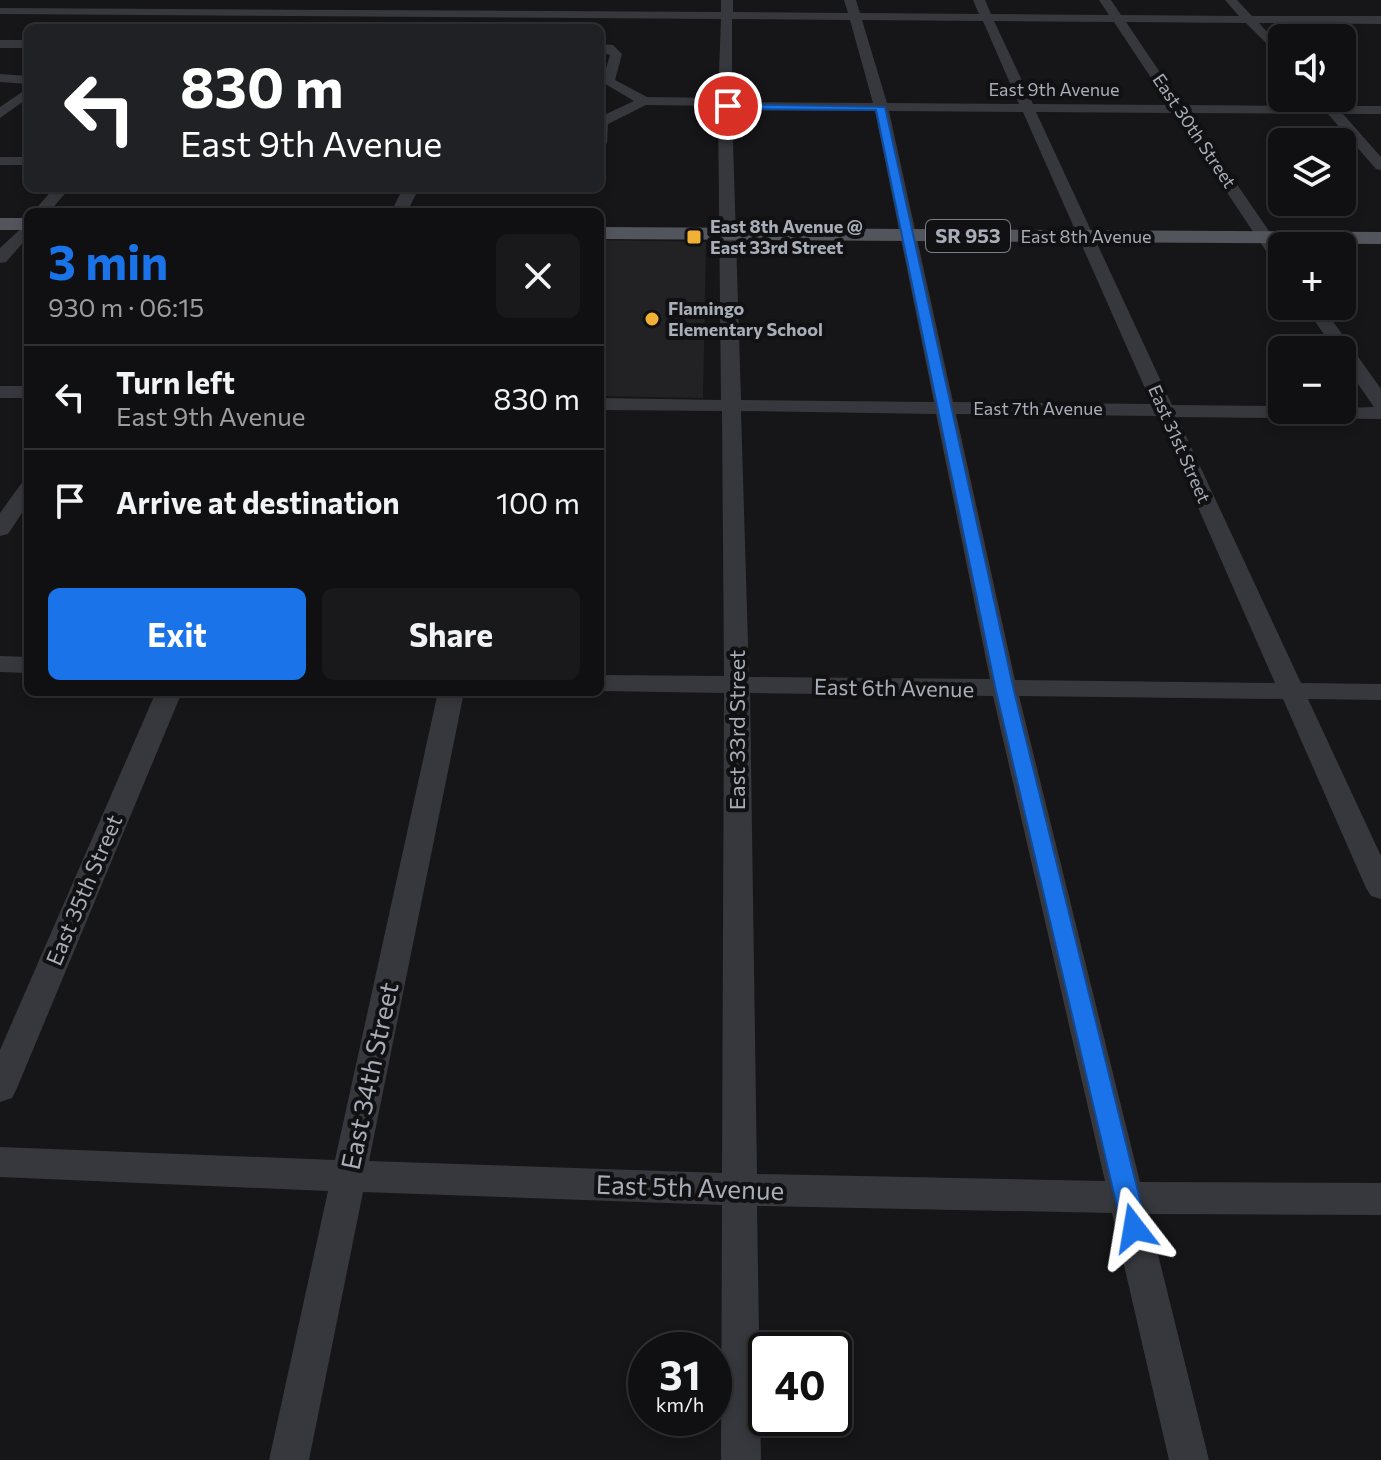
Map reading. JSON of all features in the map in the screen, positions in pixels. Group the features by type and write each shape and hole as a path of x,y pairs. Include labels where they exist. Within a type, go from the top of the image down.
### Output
{"main road":[{"path":"0,214 24,215"},
{"name":"East 8th Avenue","path":"604,223 728,230"},
{"path":"0,224 24,226"},
{"name":"East 8th Avenue","path":"1262,233 1381,228"},
{"name":"East 8th Avenue","path":"604,233 728,230 1262,233 1381,238"}],"street":[{"path":"526,15 533,0"},
{"name":"East 33rd Street","path":"727,0 730,407 737,685 741,1460"},
{"path":"850,0 881,107 1005,691 1189,1460"},
{"name":"East 31st Street","path":"979,0 1381,888"},
{"name":"East 30th Street","path":"1105,0 1268,242"},
{"path":"1231,0 1268,40"},
{"path":"1361,4 1380,21"},
{"path":"0,11 1380,21"},
{"path":"208,24 219,12"},
{"path":"479,24 483,14"},
{"path":"0,44 24,44"},
{"path":"604,48 616,54 604,82 644,101"},
{"path":"0,78 24,80"},
{"path":"0,114 24,95"},
{"path":"604,120 644,101"},
{"name":"East 9th Avenue","path":"644,101 881,107 1268,110"},
{"name":"East 9th Avenue","path":"1356,110 1381,110"},
{"path":"1334,112 1381,166"},
{"path":"0,161 24,161"},
{"path":"44,208 58,192"},
{"path":"0,258 24,231"},
{"path":"1323,320 1381,403"},
{"path":"0,392 24,392"},
{"name":"East 7th Avenue","path":"604,404 945,410 1163,408 1381,413"},
{"path":"0,529 24,494"},
{"path":"0,664 24,665"},
{"name":"East 6th Avenue","path":"604,683 1005,691 1381,692"},
{"name":"East 35th Street","path":"0,1088 167,696"},
{"name":"East 34th Street","path":"289,1460 450,696"},
{"name":"East 5th Avenue","path":"0,1162 738,1190 1127,1199 1381,1199"}],"shaded area":[{"name":"Flamingo Elementary School","path":"604,240 706,242 703,398 604,396"}],"place":[{"name":"East 8th Avenue @ East 33rd Street","path":"694,237"},
{"name":"Flamingo Elementary School","path":"652,319"}],"route":[{"path":"728,106 881,107 1005,691 1134,1228"}]}
